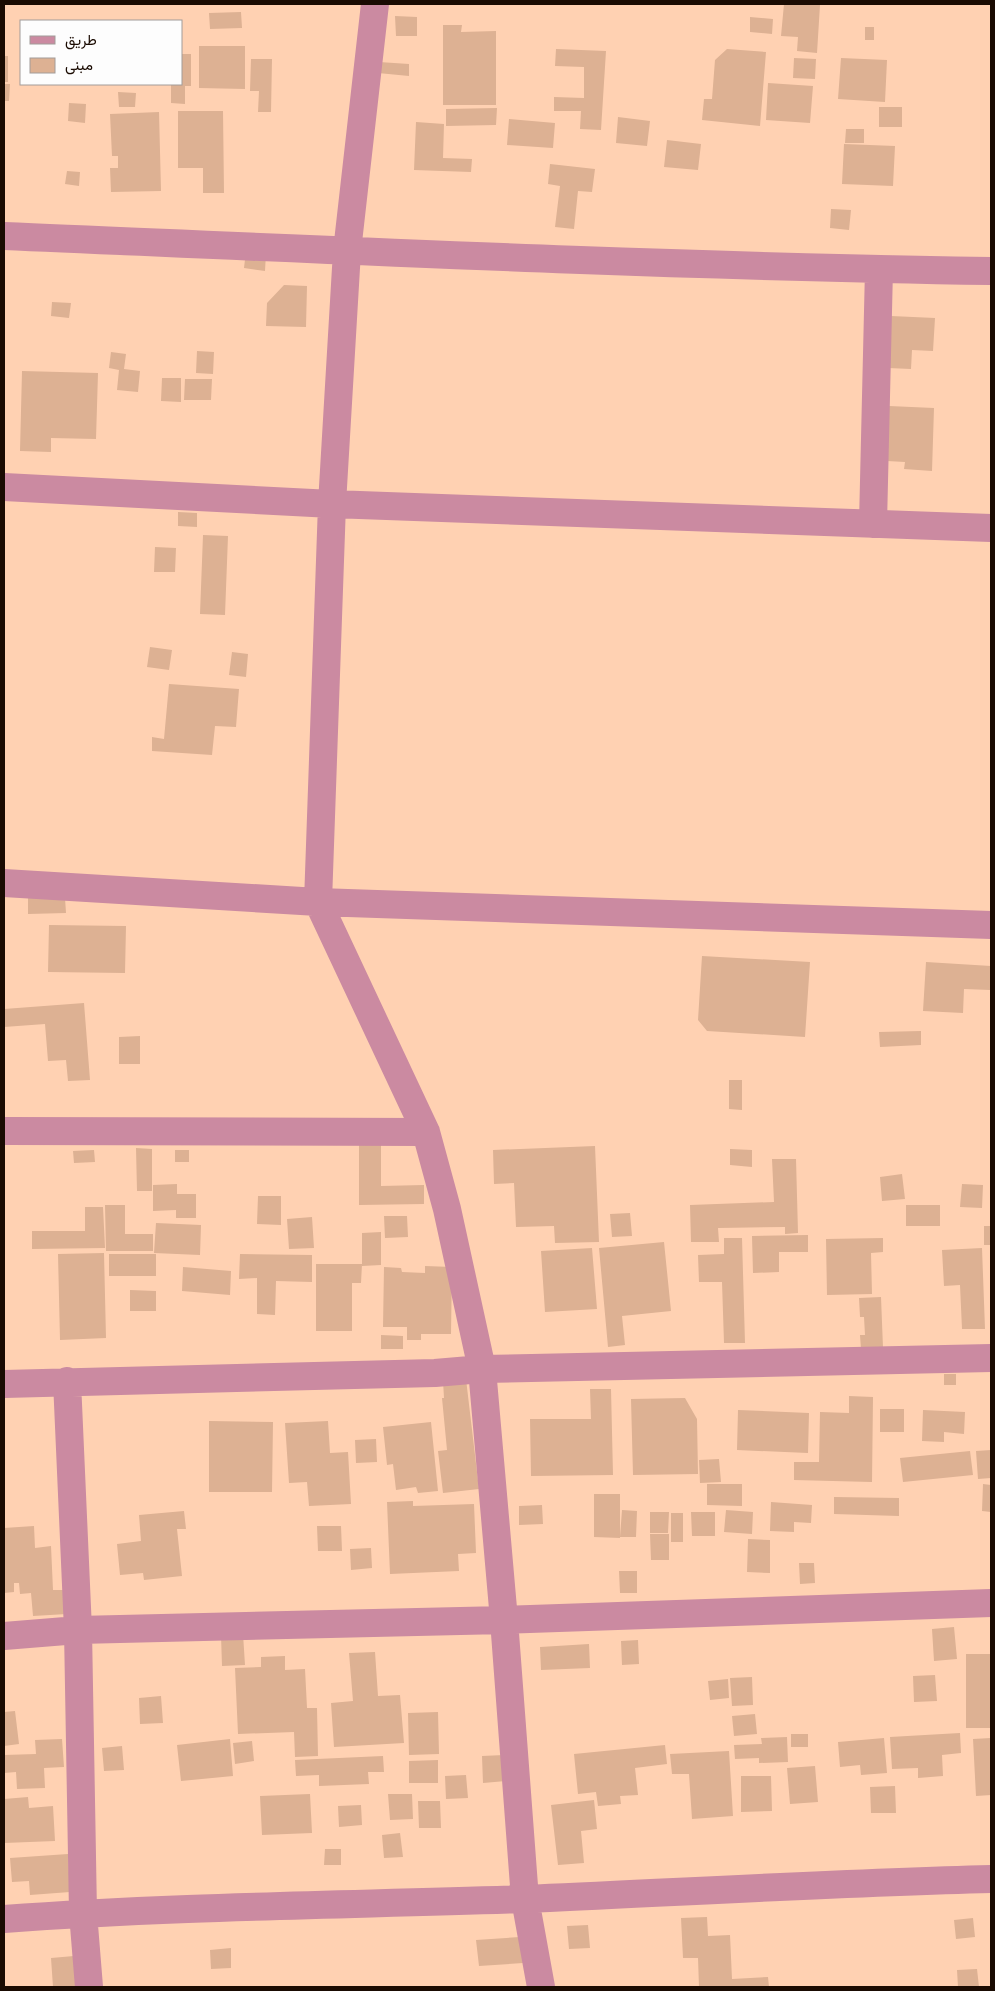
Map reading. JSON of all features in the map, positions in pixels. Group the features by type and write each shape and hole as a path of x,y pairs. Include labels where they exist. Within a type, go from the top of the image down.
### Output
{"street":[{"path":"375,4 347,251 332,504 318,902 426,1132 447,1209 482,1369 504,1620 525,1898 541,1987"},
{"path":"4,236 347,251 879,269 991,270"},
{"path":"873,524 879,269"},
{"path":"4,487 332,504 991,528"},
{"path":"4,883 318,902 991,925"},
{"path":"4,1131 426,1132"},
{"path":"4,1384 435,1373 482,1369 991,1358"},
{"path":"67,1381 78,1630 83,1913 89,1987"},
{"path":"4,1636 78,1630 504,1620 991,1603"},
{"path":"4,1919 83,1913 525,1898 870,1882 991,1879"}],"building":[{"path":"784,4 820,5 817,53 797,51 798,37 781,36"},
{"path":"241,12 242,28 210,29 209,13"},
{"path":"395,16 417,17 417,36 396,36"},
{"path":"750,17 773,19 772,34 750,32"},
{"path":"443,25 462,25 461,32 496,31 496,105 443,105"},
{"path":"865,27 874,27 874,40 865,40"},
{"path":"199,46 245,46 245,89 199,88"},
{"path":"556,49 606,51 601,130 580,129 581,111 554,111 554,97 584,98 584,67 555,66"},
{"path":"727,49 766,52 760,126 702,120 704,99 712,99 715,60"},
{"path":"182,54 191,54 191,86 185,86 185,104 171,103 171,85 182,85"},
{"path":"4,56 8,56 8,82 4,82"},
{"path":"794,58 816,59 815,79 793,78"},
{"path":"841,58 887,60 885,102 838,99"},
{"path":"251,59 272,59 271,112 258,112 259,91 250,91"},
{"path":"379,62 409,64 409,76 378,73"},
{"path":"768,83 813,86 810,123 766,120"},
{"path":"4,84 10,84 9,101 4,101"},
{"path":"118,92 136,93 135,107 119,107"},
{"path":"69,103 86,104 85,123 68,121"},
{"path":"879,107 902,107 902,127 879,127"},
{"path":"497,108 496,125 446,126 446,109"},
{"path":"178,111 223,111 224,193 203,193 203,168 178,168"},
{"path":"159,112 161,191 111,192 110,168 118,168 118,156 112,156 110,114"},
{"path":"618,117 650,121 647,146 616,143"},
{"path":"509,119 555,123 553,148 507,145"},
{"path":"416,122 444,124 443,158 472,159 471,172 414,170"},
{"path":"846,129 864,129 864,143 845,143"},
{"path":"667,140 701,144 698,170 664,167"},
{"path":"844,144 895,146 893,186 842,184"},
{"path":"550,164 595,169 592,192 578,191 574,229 555,227 560,186 548,184"},
{"path":"67,171 80,172 79,186 65,184"},
{"path":"831,209 851,210 849,230 830,228"},
{"path":"246,251 266,253 265,271 244,268"},
{"path":"284,285 307,286 306,327 266,326 267,303"},
{"path":"52,302 71,303 69,318 51,316"},
{"path":"891,316 935,318 933,351 912,350 911,369 888,368"},
{"path":"197,351 214,352 213,374 196,373"},
{"path":"111,352 126,354 124,369 140,371 138,392 117,390 119,370 109,368"},
{"path":"22,371 98,373 96,439 51,438 51,452 20,451"},
{"path":"162,378 181,378 181,402 161,401"},
{"path":"185,379 212,379 211,400 184,400"},
{"path":"889,406 934,408 932,471 904,469 905,462 887,461"},
{"path":"178,512 197,513 197,527 178,526"},
{"path":"203,535 228,536 225,615 200,614"},
{"path":"155,547 176,548 175,572 154,572"},
{"path":"150,647 172,650 169,670 147,667"},
{"path":"232,652 248,654 246,677 229,675"},
{"path":"169,684 239,689 236,727 215,726 212,755 152,751 152,737 164,739"},
{"path":"28,898 65,898 66,913 28,914"},
{"path":"49,925 126,926 125,973 48,972"},
{"path":"702,956 810,962 805,1037 707,1031 698,1020"},
{"path":"926,962 991,966 990,990 964,989 963,1013 923,1011"},
{"path":"84,1003 90,1080 68,1081 66,1060 48,1061 45,1024 4,1027 4,1009"},
{"path":"921,1031 921,1045 880,1047 879,1032"},
{"path":"140,1036 140,1064 119,1064 119,1037"},
{"path":"729,1080 742,1080 742,1110 729,1109"},
{"path":"359,1145 381,1145 381,1186 424,1185 424,1204 359,1205"},
{"path":"595,1146 599,1242 555,1243 554,1226 516,1227 514,1183 494,1184 493,1150"},
{"path":"136,1148 152,1149 152,1191 137,1191"},
{"path":"730,1149 752,1150 752,1167 730,1165"},
{"path":"94,1150 95,1162 74,1163 73,1151"},
{"path":"175,1150 189,1150 189,1162 175,1162"},
{"path":"772,1159 796,1159 798,1233 785,1234 785,1227 718,1228 719,1242 691,1242 690,1205 774,1202"},
{"path":"902,1174 905,1199 882,1201 880,1177"},
{"path":"177,1184 177,1194 196,1194 196,1218 176,1218 176,1210 153,1211 153,1185"},
{"path":"962,1184 983,1185 982,1208 960,1207"},
{"path":"258,1196 281,1196 281,1225 257,1224"},
{"path":"105,1205 125,1205 125,1234 153,1234 153,1251 106,1251"},
{"path":"906,1205 940,1205 940,1226 906,1226"},
{"path":"85,1207 103,1207 105,1248 32,1249 32,1231 85,1231"},
{"path":"630,1213 632,1236 612,1237 610,1214"},
{"path":"384,1216 407,1216 408,1237 385,1238"},
{"path":"312,1217 314,1248 289,1249 287,1219"},
{"path":"156,1223 201,1225 200,1255 154,1253"},
{"path":"984,1226 991,1226 991,1245 984,1245"},
{"path":"381,1232 381,1265 362,1266 362,1233"},
{"path":"808,1235 808,1252 779,1252 779,1272 753,1273 752,1236"},
{"path":"724,1238 742,1238 745,1343 724,1343 722,1282 699,1282 698,1255 724,1254"},
{"path":"883,1238 883,1252 871,1253 872,1294 827,1295 826,1239"},
{"path":"664,1242 671,1311 622,1316 625,1345 608,1347 599,1248"},
{"path":"592,1248 597,1309 545,1312 541,1251"},
{"path":"982,1248 985,1329 962,1329 960,1285 944,1286 942,1250"},
{"path":"104,1253 106,1338 60,1340 58,1254"},
{"path":"109,1254 156,1254 156,1276 109,1276"},
{"path":"240,1254 312,1255 312,1282 276,1281 275,1315 257,1314 257,1278 239,1279"},
{"path":"316,1264 362,1264 361,1283 352,1283 352,1331 316,1331"},
{"path":"425,1266 452,1267 451,1334 421,1334 421,1340 407,1340 407,1327 383,1327 384,1267 401,1268 402,1272 425,1273"},
{"path":"183,1267 231,1271 230,1295 182,1291"},
{"path":"130,1290 156,1291 156,1311 130,1311"},
{"path":"881,1297 883,1348 861,1349 860,1335 865,1335 864,1317 860,1317 859,1298"},
{"path":"381,1335 403,1336 403,1349 381,1349"},
{"path":"944,1374 956,1374 956,1385 944,1385"},
{"path":"466,1379 479,1489 443,1493 438,1451 447,1450 442,1398 444,1398 443,1381"},
{"path":"590,1389 611,1389 613,1475 531,1476 530,1419 591,1419"},
{"path":"849,1396 873,1397 872,1482 794,1480 794,1462 819,1462 820,1412 849,1413"},
{"path":"685,1398 697,1419 698,1474 633,1475 631,1399"},
{"path":"880,1409 904,1409 904,1432 880,1432"},
{"path":"738,1410 809,1413 808,1453 737,1450"},
{"path":"923,1410 965,1412 964,1434 944,1432 944,1442 922,1441"},
{"path":"209,1421 273,1422 272,1492 209,1492"},
{"path":"328,1421 330,1453 348,1452 351,1504 309,1506 307,1482 289,1483 285,1423"},
{"path":"431,1422 438,1491 418,1493 416,1487 396,1490 393,1464 387,1465 383,1427"},
{"path":"376,1439 377,1462 356,1463 355,1440"},
{"path":"991,1450 991,1478 978,1479 976,1451"},
{"path":"970,1451 973,1475 903,1482 900,1458"},
{"path":"719,1459 721,1482 700,1483 699,1460"},
{"path":"707,1484 742,1484 742,1506 707,1505"},
{"path":"983,1484 991,1485 991,1512 982,1511"},
{"path":"594,1494 620,1494 620,1538 594,1537"},
{"path":"834,1497 899,1498 899,1516 834,1514"},
{"path":"413,1501 413,1506 474,1504 476,1553 458,1554 459,1571 390,1574 387,1502"},
{"path":"771,1502 812,1505 811,1523 794,1522 794,1532 770,1531"},
{"path":"542,1505 543,1524 519,1525 519,1506"},
{"path":"622,1510 637,1511 636,1537 620,1537"},
{"path":"726,1510 753,1512 752,1534 724,1532"},
{"path":"184,1511 186,1529 177,1529 182,1576 144,1580 143,1573 120,1575 117,1544 141,1541 139,1515"},
{"path":"650,1512 669,1512 668,1533 650,1533"},
{"path":"691,1512 715,1512 715,1536 692,1536"},
{"path":"671,1513 683,1513 683,1542 671,1542"},
{"path":"34,1526 35,1548 51,1546 53,1590 65,1590 67,1614 33,1616 31,1593 20,1594 19,1583 14,1583 14,1592 4,1593 4,1528"},
{"path":"317,1526 341,1526 342,1551 318,1551"},
{"path":"650,1534 669,1534 669,1560 651,1560"},
{"path":"748,1539 770,1540 770,1573 747,1572"},
{"path":"371,1548 372,1568 351,1570 350,1549"},
{"path":"799,1563 814,1563 815,1583 800,1584"},
{"path":"619,1571 637,1571 637,1593 620,1593"},
{"path":"954,1627 957,1659 934,1661 932,1629"},
{"path":"243,1634 245,1665 222,1666 221,1635"},
{"path":"638,1640 639,1664 622,1665 621,1641"},
{"path":"589,1644 590,1668 541,1670 540,1647"},
{"path":"375,1652 378,1696 400,1695 404,1743 334,1747 331,1703 353,1701 349,1653"},
{"path":"966,1654 991,1654 991,1728 966,1728"},
{"path":"285,1656 285,1670 305,1669 307,1708 317,1708 318,1756 295,1757 294,1732 238,1734 235,1668 261,1667 261,1657"},
{"path":"935,1675 937,1701 914,1702 913,1676"},
{"path":"752,1677 753,1705 732,1706 730,1678"},
{"path":"728,1679 729,1698 710,1700 708,1681"},
{"path":"161,1696 163,1723 140,1724 139,1698"},
{"path":"15,1711 19,1744 4,1746 4,1712"},
{"path":"438,1712 439,1754 409,1755 408,1713"},
{"path":"755,1714 757,1734 734,1736 732,1716"},
{"path":"960,1733 961,1753 942,1755 943,1776 918,1778 918,1768 892,1769 890,1737"},
{"path":"791,1734 808,1734 808,1747 791,1747"},
{"path":"787,1737 788,1762 759,1763 759,1758 735,1759 734,1745 762,1744 761,1738"},
{"path":"884,1738 887,1773 861,1775 860,1765 840,1767 838,1742"},
{"path":"991,1738 991,1795 976,1796 973,1739"},
{"path":"62,1739 64,1767 44,1768 45,1788 17,1789 16,1772 4,1773 4,1755 36,1754 35,1740"},
{"path":"230,1739 233,1776 181,1781 177,1745"},
{"path":"252,1741 254,1761 235,1764 233,1743"},
{"path":"665,1745 667,1764 635,1768 638,1795 620,1796 621,1804 598,1806 596,1792 578,1794 574,1754"},
{"path":"122,1746 124,1770 104,1771 102,1748"},
{"path":"729,1751 733,1816 692,1819 689,1774 672,1774 670,1754"},
{"path":"504,1755 506,1781 483,1783 482,1756"},
{"path":"383,1756 384,1772 368,1772 369,1784 319,1786 319,1775 296,1776 295,1760"},
{"path":"438,1760 438,1783 409,1783 409,1761"},
{"path":"815,1766 818,1802 790,1804 787,1768"},
{"path":"466,1775 468,1798 446,1799 445,1776"},
{"path":"741,1776 771,1776 772,1811 741,1812"},
{"path":"895,1786 896,1813 871,1813 870,1787"},
{"path":"310,1794 312,1833 262,1835 260,1796"},
{"path":"388,1794 412,1794 413,1819 390,1820"},
{"path":"28,1797 29,1808 53,1806 55,1841 4,1843 4,1799"},
{"path":"594,1800 597,1829 581,1831 584,1863 558,1865 551,1805"},
{"path":"418,1801 440,1801 441,1828 419,1828"},
{"path":"361,1805 362,1825 339,1827 338,1806"},
{"path":"400,1833 403,1857 384,1858 382,1835"},
{"path":"325,1849 341,1849 341,1865 324,1865"},
{"path":"68,1854 70,1892 30,1895 29,1881 12,1882 10,1858"},
{"path":"707,1917 708,1936 730,1935 732,1979 768,1977 769,1987 699,1987 698,1958 683,1958 681,1918"},
{"path":"973,1918 975,1937 956,1939 954,1920"},
{"path":"588,1925 590,1948 569,1949 567,1926"},
{"path":"520,1937 523,1963 479,1966 476,1940"},
{"path":"231,1948 231,1968 211,1969 210,1950"},
{"path":"74,1956 77,1987 53,1987 51,1958"},
{"path":"977,1969 979,1987 958,1987 957,1970"}]}
